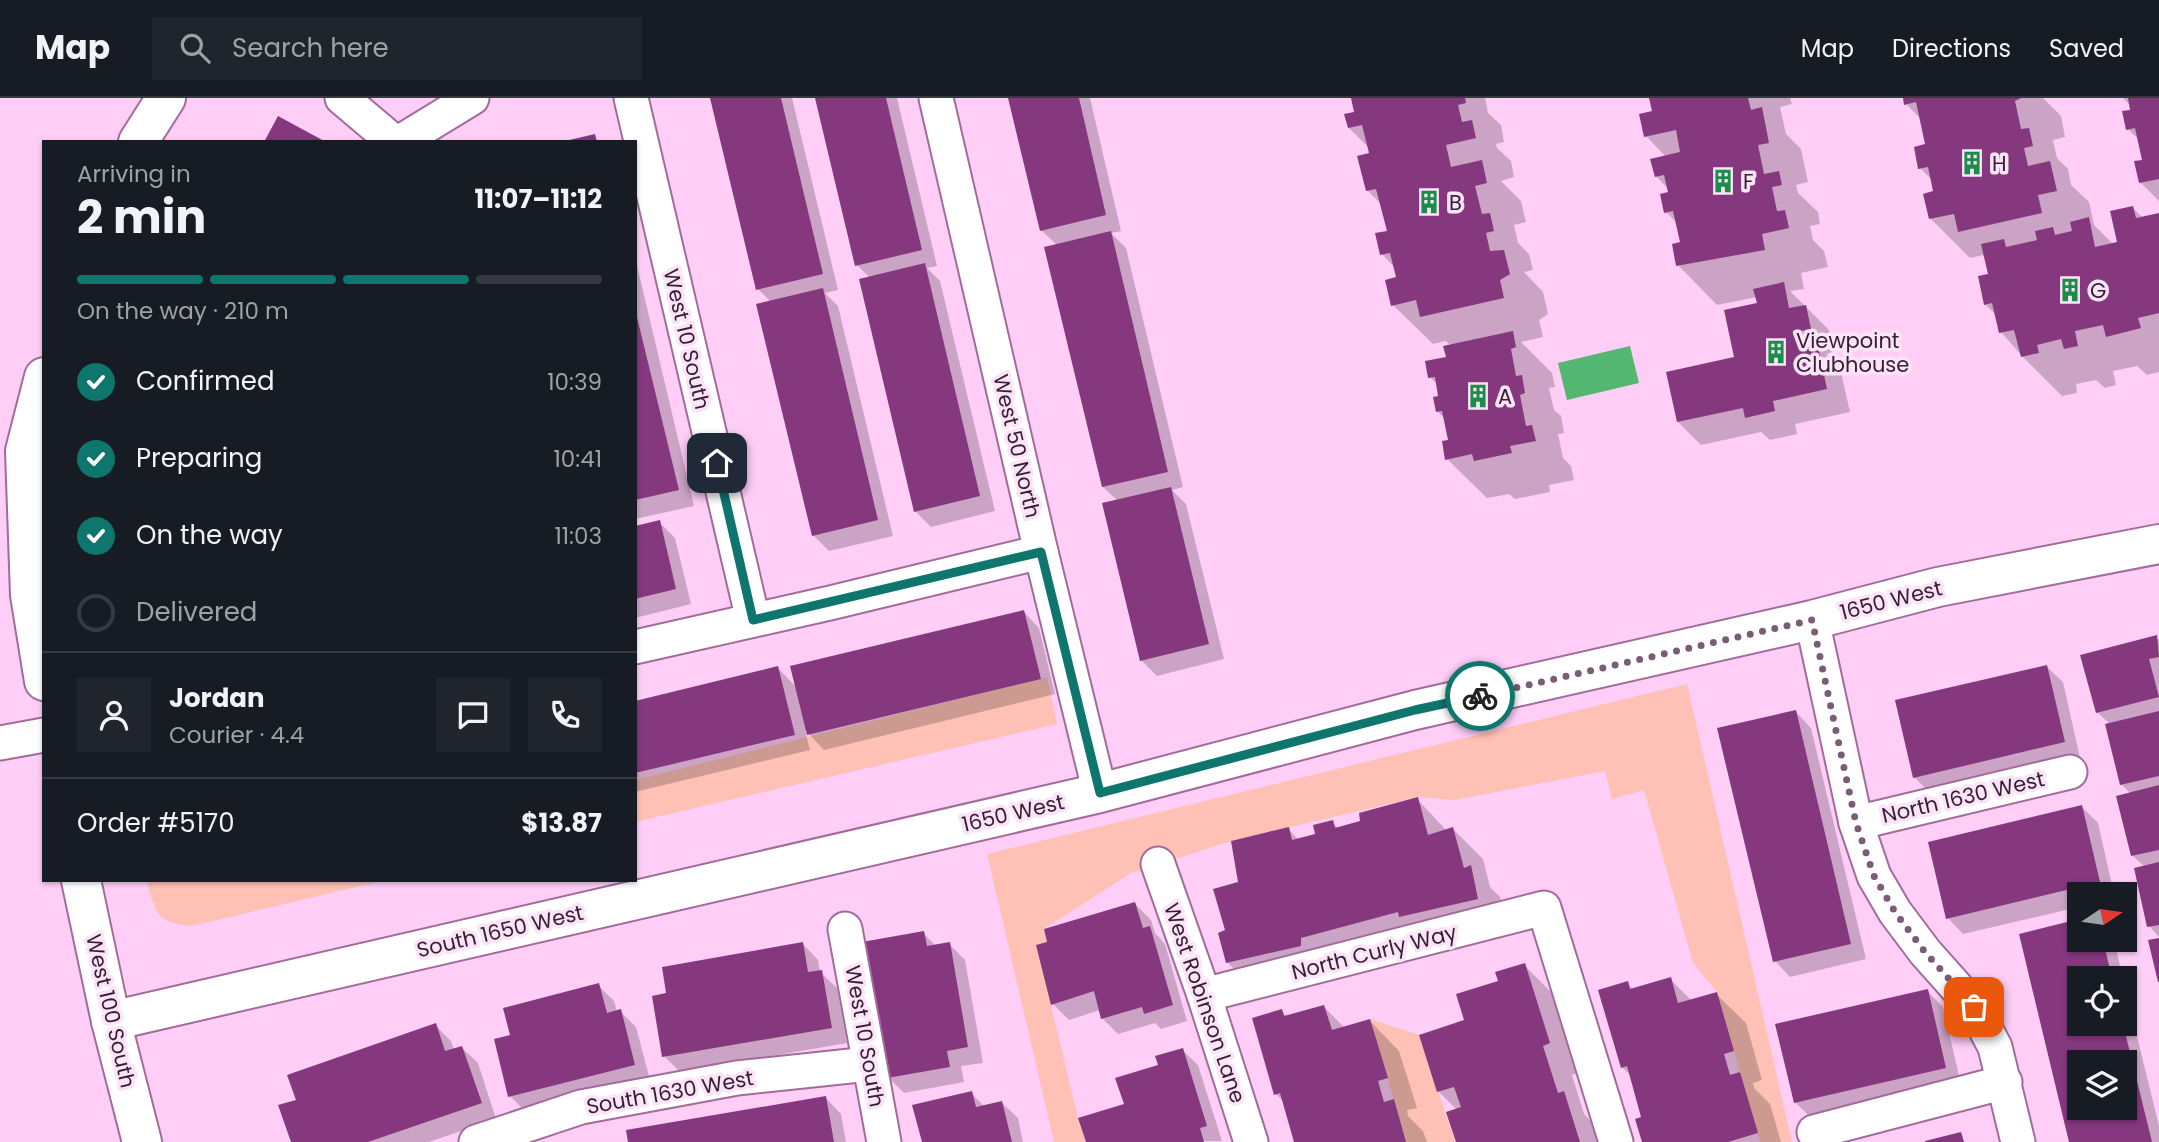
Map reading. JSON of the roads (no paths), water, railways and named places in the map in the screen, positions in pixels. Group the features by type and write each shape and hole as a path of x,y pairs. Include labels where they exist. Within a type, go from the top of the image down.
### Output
{"street":[{"path":"139,140 166,98"},
{"path":"342,98 392,140"},
{"path":"403,140 472,98"},
{"name":"West 10 South","path":"631,98 753,620"},
{"name":"West 50 North","path":"936,98 1100,793"},
{"path":"42,385 25,451 30,595 42,669"},
{"name":"1650 West","path":"889,841 1100,793 1415,710 1812,620 1938,587 2159,544"},
{"path":"637,647 1041,552"},
{"path":"1812,620 1856,823 1874,876 1895,912 1925,952 1974,1007 1995,1047 2018,1142"},
{"path":"0,743 42,734"},
{"name":"North 1630 West","path":"1856,823 2070,772"},
{"name":"South 1650 West","path":"111,1021 889,841"},
{"name":"West Robinson Lane","path":"1158,864 1205,995 1251,1142"},
{"name":"West 100 South","path":"81,882 111,1021 142,1142"},
{"name":"North Curly Way","path":"1205,995 1544,908 1616,1142"},
{"name":"West 10 South","path":"845,929 884,1142"},
{"name":"South 1630 West","path":"476,1142 581,1107 737,1078 869,1064"},
{"path":"1814,1132 2005,1082"}],"place":[{"name":"H","path":"1972,163"},
{"name":"F","path":"1723,181"},
{"name":"B","path":"1429,202"},
{"name":"G","path":"2070,290"},
{"name":"Viewpoint Clubhouse","path":"1776,352"},
{"name":"A","path":"1478,396"}]}
